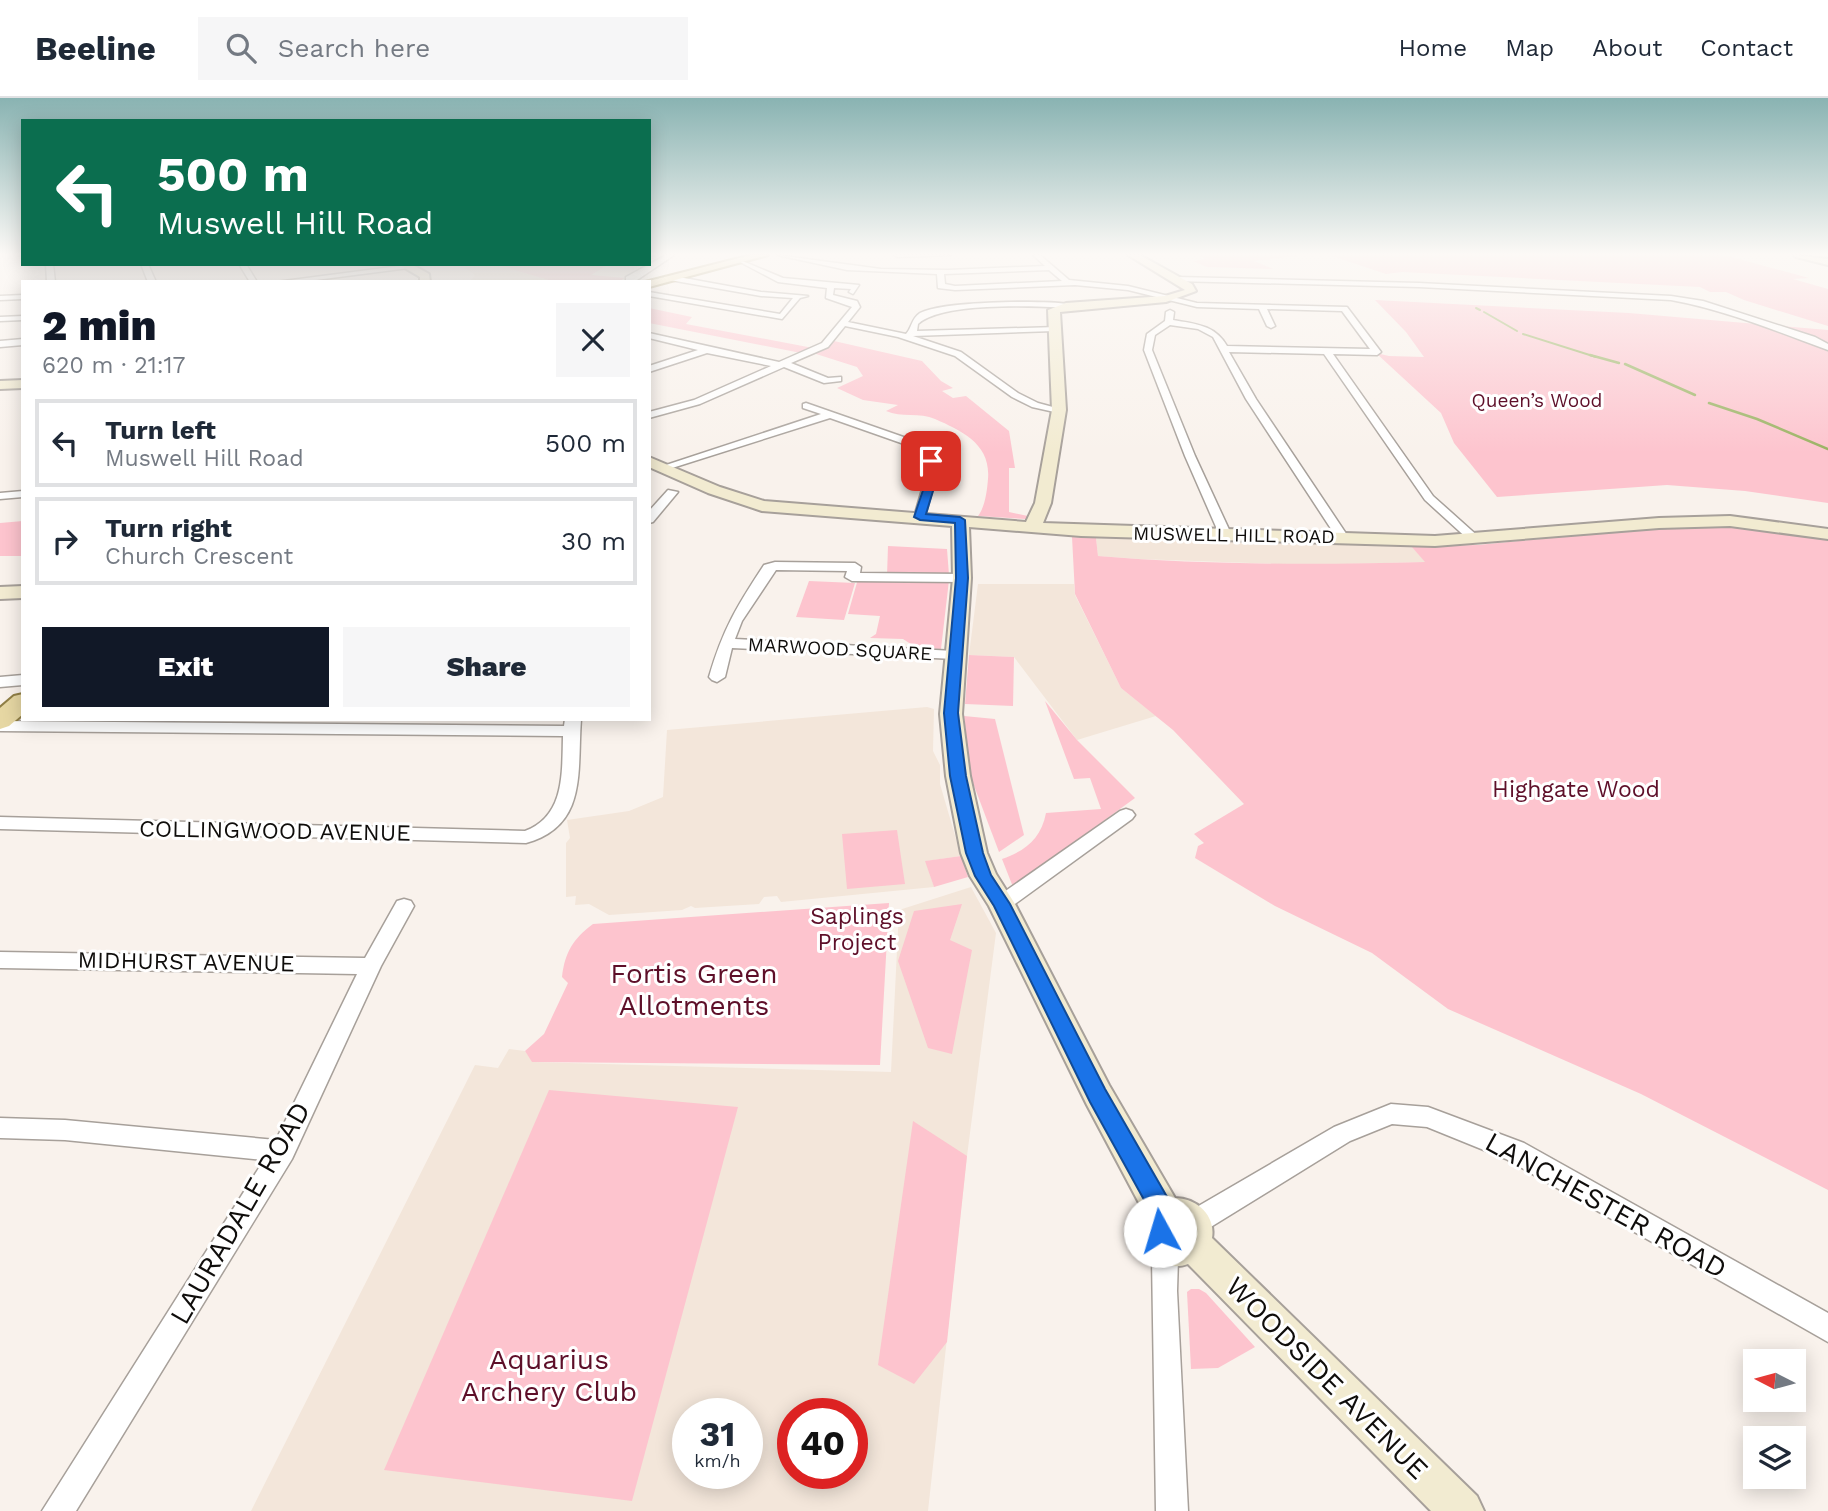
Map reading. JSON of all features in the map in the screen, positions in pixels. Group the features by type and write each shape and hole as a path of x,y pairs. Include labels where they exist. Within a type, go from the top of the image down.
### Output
{"street":[{"path":"912,334 916,321"},
{"path":"1033,526 1042,503 1059,410 1053,321"},
{"path":"1269,321 1271,326"},
{"path":"1223,349 1377,352 1353,321"},
{"path":"1753,321 1828,347"},
{"path":"1226,536 1190,456 1148,350 1152,334 1168,322 1206,329 1216,335 1251,399 1343,538"},
{"path":"651,414 697,402 825,345 844,323 900,335 958,354 1015,396 1035,405 1059,410"},
{"path":"900,335 1054,329"},
{"path":"651,336 669,342 781,364 827,381 838,379"},
{"path":"0,344 21,342"},
{"path":"651,368 706,350"},
{"path":"1327,352 1429,498 1474,538"},
{"path":"0,385 21,384"},
{"path":"806,406 908,442 926,453 933,469 920,517"},
{"path":"657,464 829,415"},
{"name":"MUSWELL HILL ROAD","path":"657,464 714,490 762,506 1033,526 1226,536 1400,541 1474,538 1659,523 1730,521 1828,534"},
{"path":"651,517 672,492"},
{"path":"0,496 21,494"},
{"name":"WOODSIDE AVENUE","path":"960,520 962,578 951,713 958,776 974,853 983,876 1002,904 1098,1095 1180,1233 1462,1511"},
{"name":"MARWOOD SQUARE","path":"954,655 726,643 735,621 769,568 775,566 855,567 852,577 962,578"},
{"path":"0,593 21,592"},
{"path":"717,677 726,643"},
{"path":"0,682 21,680"},
{"path":"346,721 572,725"},
{"name":"COLLINGWOOD AVENUE","path":"0,823 526,837 549,830 558,821 565,805 572,725"},
{"path":"1002,904 1126,814"},
{"name":"LAURADALE ROAD","path":"58,1511 283,1151 371,966 404,906"},
{"name":"MIDHURST AVENUE","path":"0,960 371,966"},
{"name":"LANCHESTER ROAD","path":"1180,1233 1342,1134 1391,1114 1428,1117 1515,1151 1828,1328"},
{"path":"0,1128 65,1130 283,1151"},
{"path":"1172,1511 1164,1291 1165,1258 1180,1233"}],"shaded area":[{"path":"1096,538 1411,546 1426,562 1306,565 1139,559 1098,556"},
{"path":"978,584 1074,584 1075,595 1121,688 1156,716 1077,740 1014,657 969,655"},
{"path":"927,707 934,709 933,751 940,765 940,784 961,856 926,861 934,887 781,902 777,896 764,897 759,904 695,908 691,906 682,910 609,915 589,904 575,905 576,896 566,897 566,843 570,838 567,820 629,811 663,797 667,730"},
{"path":"971,887 996,933 967,1156 928,1511 251,1511 475,1065 498,1068 509,1049 525,1051 533,1062 891,1072 899,910"}],"green space":[{"path":"651,321 689,321 686,324 813,348 801,353 651,323"},
{"name":"Queen’s Wood","path":"1395,321 1722,321 1828,330 1828,503 1745,491 1667,485 1497,497 1454,443 1441,413 1376,353 1424,357"},
{"path":"1812,321 1828,321 1828,326"},
{"path":"834,341 922,361 941,381 953,388 942,391 953,398 966,396 1009,431 1015,468 1009,468 1009,512 1028,516 1026,519 978,516 986,494 988,467 980,448 973,440 929,417 886,411 898,405 863,400 837,388 863,376 857,367 813,353 828,347"},
{"path":"21,521 21,556 0,556 0,523"},
{"name":"Highgate Wood","path":"1704,523 1731,523 1828,536 1828,1190 1641,1094 1448,1009 1372,953 1275,906 1195,858 1198,846 1204,843 1194,834 1244,804 1173,730 1121,688 1075,594 1072,537 1096,538 1098,556 1221,563 1384,563 1425,562 1411,546 1478,545"},
{"path":"888,546 947,549 949,575 887,576"},
{"path":"858,579 949,580 941,649 917,648 903,639 870,638 876,634 880,616 848,614"},
{"path":"809,581 855,583 844,620 796,617"},
{"path":"969,655 1014,657 1013,706 965,704"},
{"path":"1045,701 1077,740 1135,798 1013,887 1002,859 1031,843 1044,822 1046,813 1101,809 1090,778 1074,779"},
{"path":"964,716 995,719 1024,835 999,852 970,775"},
{"path":"897,830 905,884 847,889 842,834"},
{"path":"961,856 968,877 934,887 925,861"},
{"name":"Fortis Green Allotments","path":"889,903 880,1065 532,1062 525,1051 544,1034 568,983 562,977 568,953 580,935 593,924"},
{"path":"962,904 950,940 972,950 952,1054 928,1048 898,961 914,911"},
{"name":"Aquarius Archery Club","path":"549,1090 738,1107 632,1501 384,1470"},
{"path":"913,1121 967,1156 947,1342 914,1384 878,1365"},
{"path":"1191,1289 1206,1293 1255,1347 1218,1368 1191,1369 1187,1292"}],"waterway":[{"path":"1500,321 1517,331"},
{"path":"1523,334 1596,357"},
{"path":"1590,355 1619,363"},
{"path":"1625,364 1695,395"},
{"path":"1709,403 1757,419 1828,449"}],"route":[{"path":"931,461 931,481 920,517 960,520 962,578 951,713 958,776 974,853 983,876 1002,904 1098,1095 1166,1217 1162,1220 1160,1231"}],"park label":[{"name":"Saplings Project","path":"857,929"}]}
